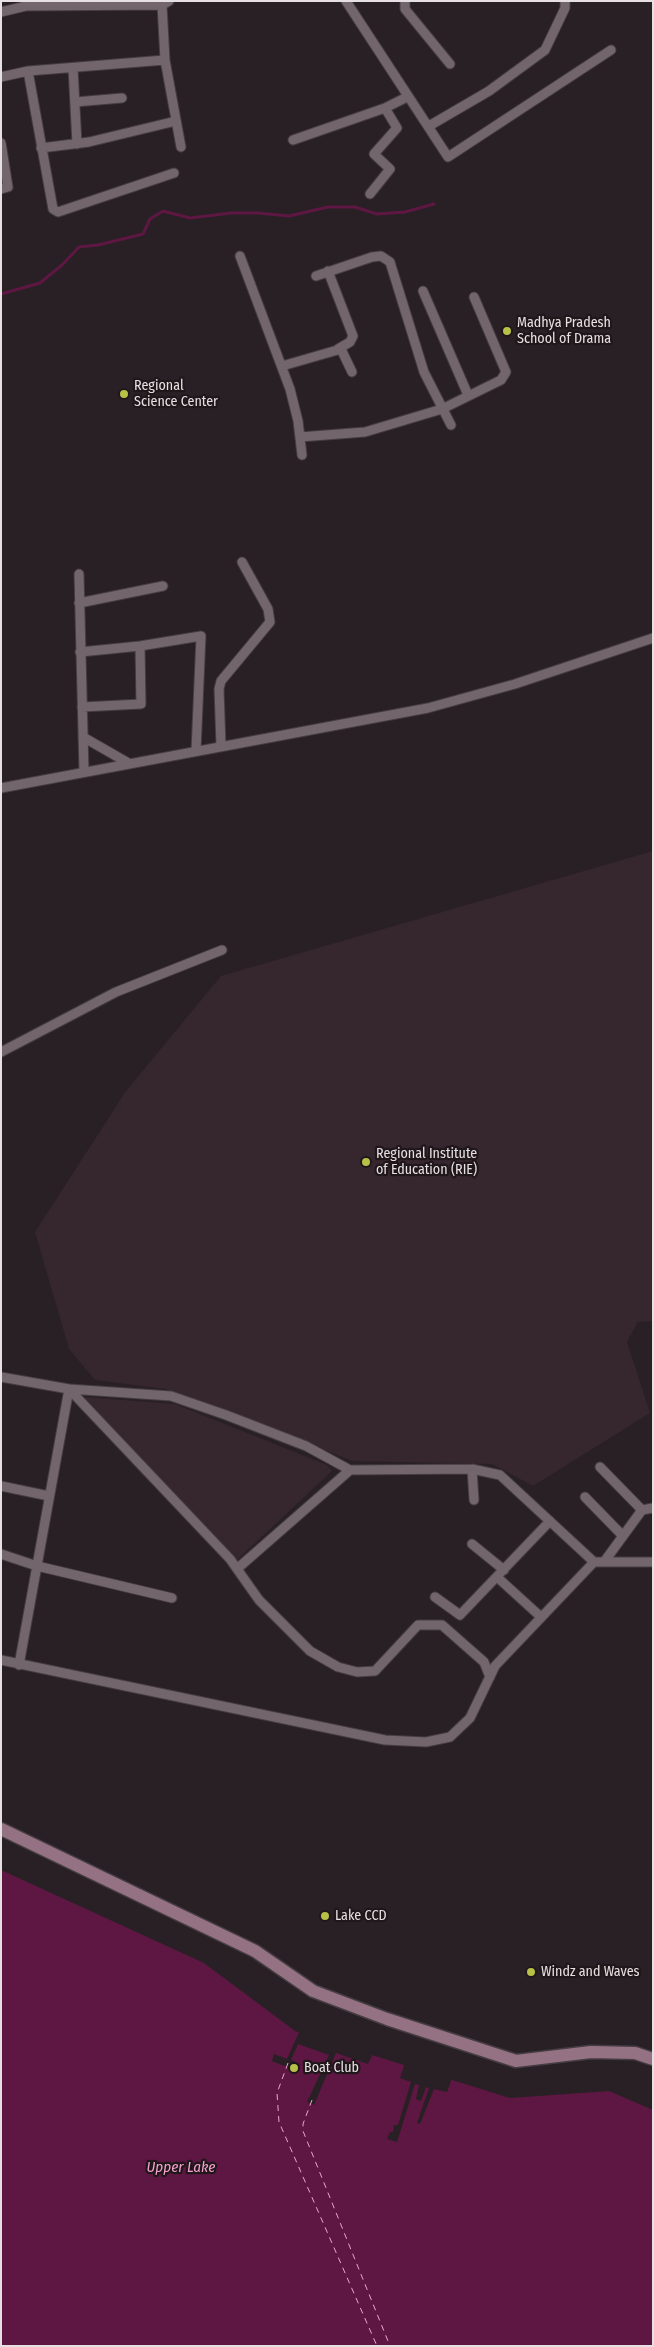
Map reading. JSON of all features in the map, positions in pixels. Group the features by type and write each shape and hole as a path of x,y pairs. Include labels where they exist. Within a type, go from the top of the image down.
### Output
{"street":[{"path":"346,1 407,97 430,126 448,157 611,50"},
{"path":"405,1 405,9 450,64"},
{"path":"430,126 489,91 545,50 564,8 565,1"},
{"path":"1,12 25,4 165,3 165,60 181,147"},
{"path":"1,77 28,71 165,60"},
{"path":"73,68 78,144"},
{"path":"28,71 53,209 58,212 174,174"},
{"path":"293,140 385,108 407,97"},
{"path":"75,102 122,98"},
{"path":"370,194 390,169 374,154 397,128 385,108"},
{"path":"41,148 78,144 176,121"},
{"path":"1,143 8,187 1,189"},
{"path":"240,256 282,366 298,421 302,456"},
{"path":"316,276 372,257 380,256 390,262 424,372 451,425"},
{"path":"282,366 338,349 350,342 353,336 328,271"},
{"path":"423,291 468,395"},
{"path":"300,437 365,432 442,409 501,380 506,372 474,297"},
{"path":"338,349 344,352 352,372"},
{"path":"221,746 219,689 221,681 270,622 268,609 242,562"},
{"path":"78,574 84,772"},
{"path":"79,603 163,586"},
{"path":"80,652 140,646 201,636 196,750"},
{"path":"1,788 428,708 516,684 653,638"},
{"path":"82,707 141,704 140,646"},
{"path":"83,737 130,764"},
{"path":"1,1052 116,992 222,950"},
{"path":"1,1378 69,1389 172,1396 226,1414 306,1446 350,1470 472,1469 500,1474 550,1521 599,1562 653,1562"},
{"path":"19,1665 69,1389"},
{"path":"69,1389 238,1568 259,1600 310,1652 338,1666 356,1672 375,1671 418,1625 442,1625 484,1662 490,1677"},
{"path":"600,1467 642,1510"},
{"path":"472,1469 474,1500"},
{"path":"238,1568 350,1470"},
{"path":"1,1486 50,1496"},
{"path":"584,1497 623,1536"},
{"path":"1,1660 385,1740 426,1742 450,1737 470,1718 495,1666 541,1617 599,1562 623,1536 642,1510 653,1508"},
{"path":"435,1597 460,1615 550,1521"},
{"path":"472,1544 504,1570"},
{"path":"1,1554 37,1566 172,1598"},
{"path":"497,1577 541,1617"},
{"path":"1,1829 255,1951 313,1991 387,2019 516,2061 591,2052 635,2054 653,2059"}],"shaded area":[{"name":"Regional Institute of Education (RIE)","path":"653,851 653,1321 638,1322 627,1342 650,1413 533,1486 492,1464 352,1461 217,1406 165,1389 95,1380 69,1349 35,1232 126,1091 221,976"},
{"path":"85,1397 175,1404 327,1465 332,1471 237,1560 86,1403"}],"water":[{"name":"Upper Lake","path":"1,1870 204,1963 295,2031 510,2098 609,2091 653,2110 653,2346 1,2346"}],"pier":[{"name":"Boat Club","path":"300,2030 373,2053 368,2064 336,2053 314,2105 307,2102 329,2055 298,2044 291,2060 300,2064 297,2071 272,2061 274,2054 287,2059"},
{"path":"405,2063 452,2078 447,2092 434,2089 420,2124 417,2123 429,2088 426,2087 421,2101 416,2099 419,2085 415,2084 397,2142 387,2139 390,2132 393,2132 394,2125 398,2125 411,2082 400,2078"}],"waterway":[{"path":"1,294 40,283 62,265 79,247 98,245 143,234 150,219 163,211 190,218 231,213 289,216 328,207 355,207 377,214 405,212 434,204"}],"ferry route":[{"path":"288,2063 277,2093 279,2122 377,2346"},
{"path":"312,2100 303,2124 303,2131 390,2346"}],"place":[{"name":"Madhya Pradesh School of Drama","path":"507,331"},
{"name":"Regional Science Center","path":"124,394"},
{"name":"Regional Institute of Education (RIE)","path":"366,1162"},
{"name":"Lake CCD","path":"325,1916"},
{"name":"Windz and Waves","path":"531,1972"},
{"name":"Boat Club","path":"294,2068"}]}
